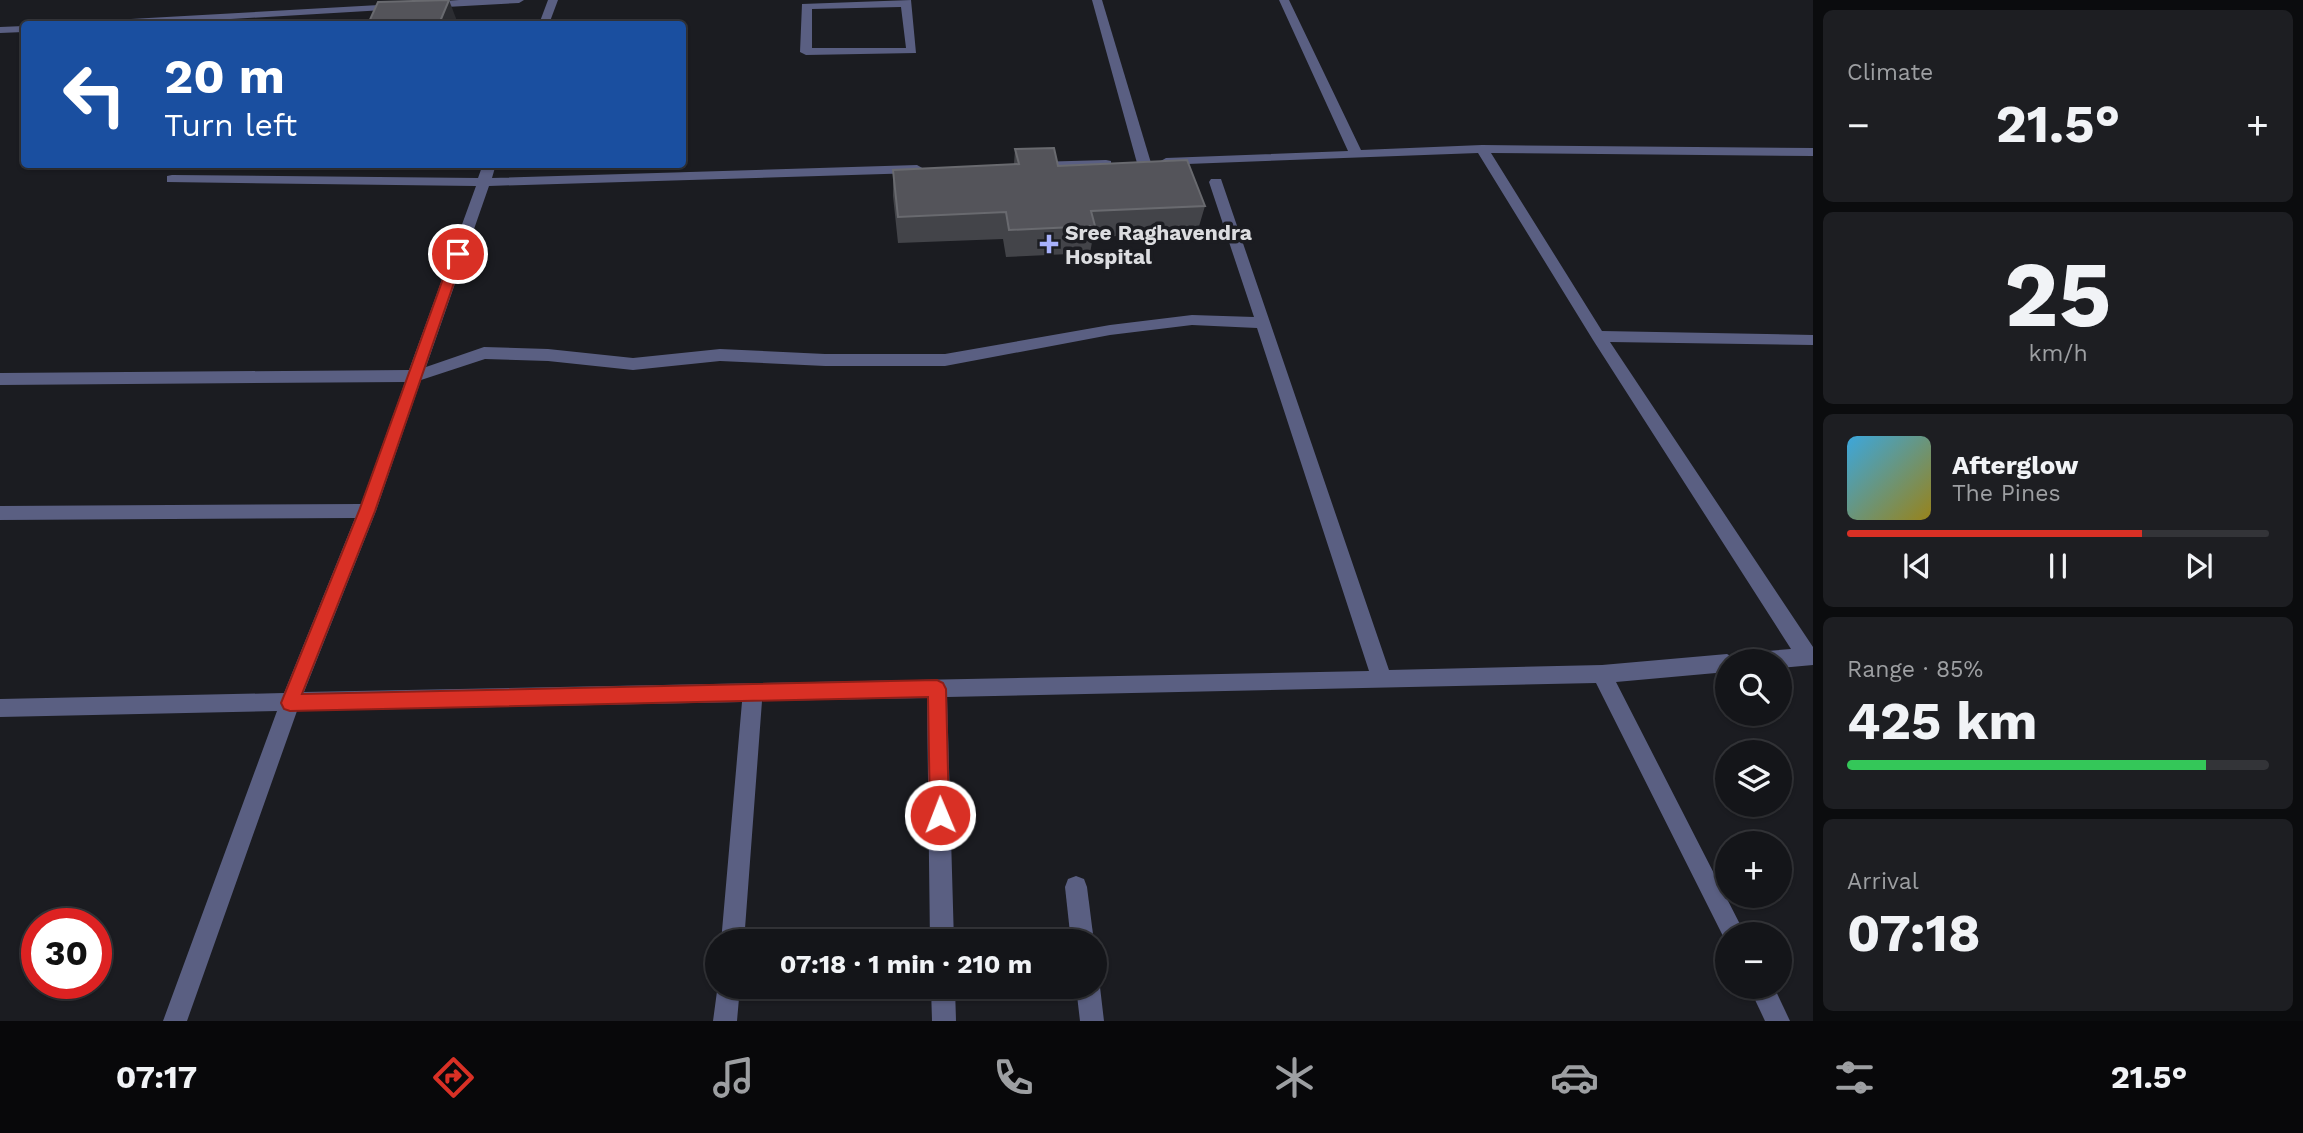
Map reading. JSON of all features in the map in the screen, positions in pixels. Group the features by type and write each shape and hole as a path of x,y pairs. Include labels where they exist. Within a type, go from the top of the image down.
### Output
{"street":[{"path":"148,21 519,0"},
{"path":"545,21 553,0"},
{"path":"1097,0 1130,163"},
{"path":"1284,0 1355,152"},
{"path":"906,2 912,51 806,52 806,6 906,2"},
{"path":"0,30 21,29"},
{"path":"1020,167 1482,149 1813,152"},
{"path":"1482,149 1598,336 1810,656 1792,658"},
{"path":"172,179 937,169"},
{"path":"175,1021 290,703 367,511 486,173"},
{"path":"1216,182 1382,679"},
{"path":"0,379 416,376 484,353 548,355 633,364 720,355 825,360 945,360 1110,330 1192,320 1262,323"},
{"path":"1598,336 1813,340"},
{"path":"0,513 367,511"},
{"path":"0,708 1602,674 1715,664"},
{"path":"1602,674 1728,922"},
{"path":"937,689 942,929"},
{"path":"733,929 754,693"},
{"path":"1076,887 1081,929"},
{"path":"725,1021 727,999"},
{"path":"943,999 944,1021"},
{"path":"1089,999 1092,1021"},
{"path":"1767,999 1778,1021"}],"building":[{"path":"449,0 440,21 369,21 378,2"},
{"path":"1054,148 1058,166 1187,160 1205,206 1091,211 1095,226 1009,230 1006,212 898,217 893,170 1019,164 1015,149"}],"place":[{"name":"Sree Raghavendra Hospital","path":"1049,244"}],"route":[{"path":"458,254 367,511 290,703 937,689 940,815"}]}
